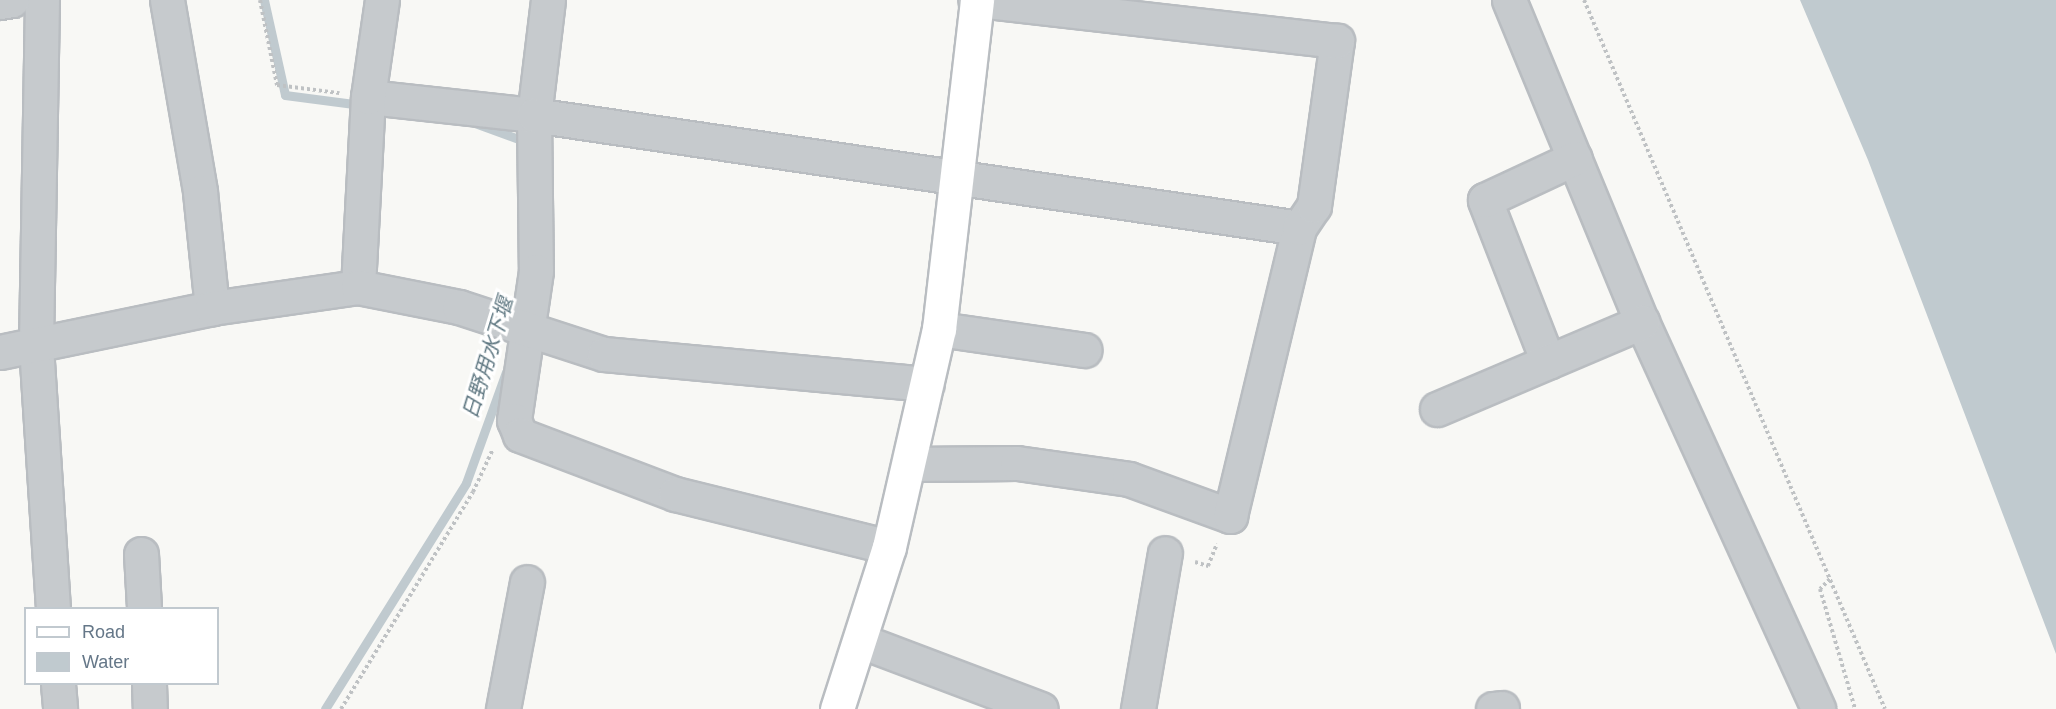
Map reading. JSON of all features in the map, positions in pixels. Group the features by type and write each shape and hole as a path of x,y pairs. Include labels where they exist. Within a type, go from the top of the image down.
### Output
{"main road":[{"path":"837,709 861,641 889,547 939,329 959,175 977,0"}],"street":[{"path":"0,2 12,0"},
{"path":"42,0 36,346 53,607"},
{"path":"167,0 200,192 212,308"},
{"path":"358,287 368,97 382,0"},
{"path":"548,0 534,115 536,271 514,420 520,435 675,494 889,547"},
{"path":"909,464 1017,463 1129,479 1230,516 1299,228 1314,206 1337,41 977,0"},
{"path":"1509,0 1642,322 1818,709"},
{"path":"368,97 534,115 959,175 1299,228"},
{"path":"1548,362 1485,200 1575,158"},
{"path":"0,352 212,308 358,287 459,307 604,354 927,384"},
{"path":"1437,408 1642,322"},
{"path":"939,329 1084,350"},
{"path":"1138,709 1166,553"},
{"path":"141,554 144,607"},
{"path":"503,709 527,582"},
{"path":"861,641 1032,708"},
{"path":"58,685 60,709"},
{"path":"149,685 150,709"}],"path":[{"path":"260,0 277,85 368,97"},
{"path":"1584,0 1885,709"},
{"path":"341,709 473,492 510,411 514,420"},
{"path":"1166,553 1208,566 1230,516"},
{"path":"1830,579 1820,589 1855,709"}],"water":[{"path":"1800,0 2056,0 2056,654 1868,160"}],"waterway":[{"name":"日野用水下堰","path":"264,0 285,95 361,105"},
{"name":"日野用水下堰","path":"472,122 527,142"},
{"name":"日野用水下堰","path":"325,709 466,483 506,372"}]}
